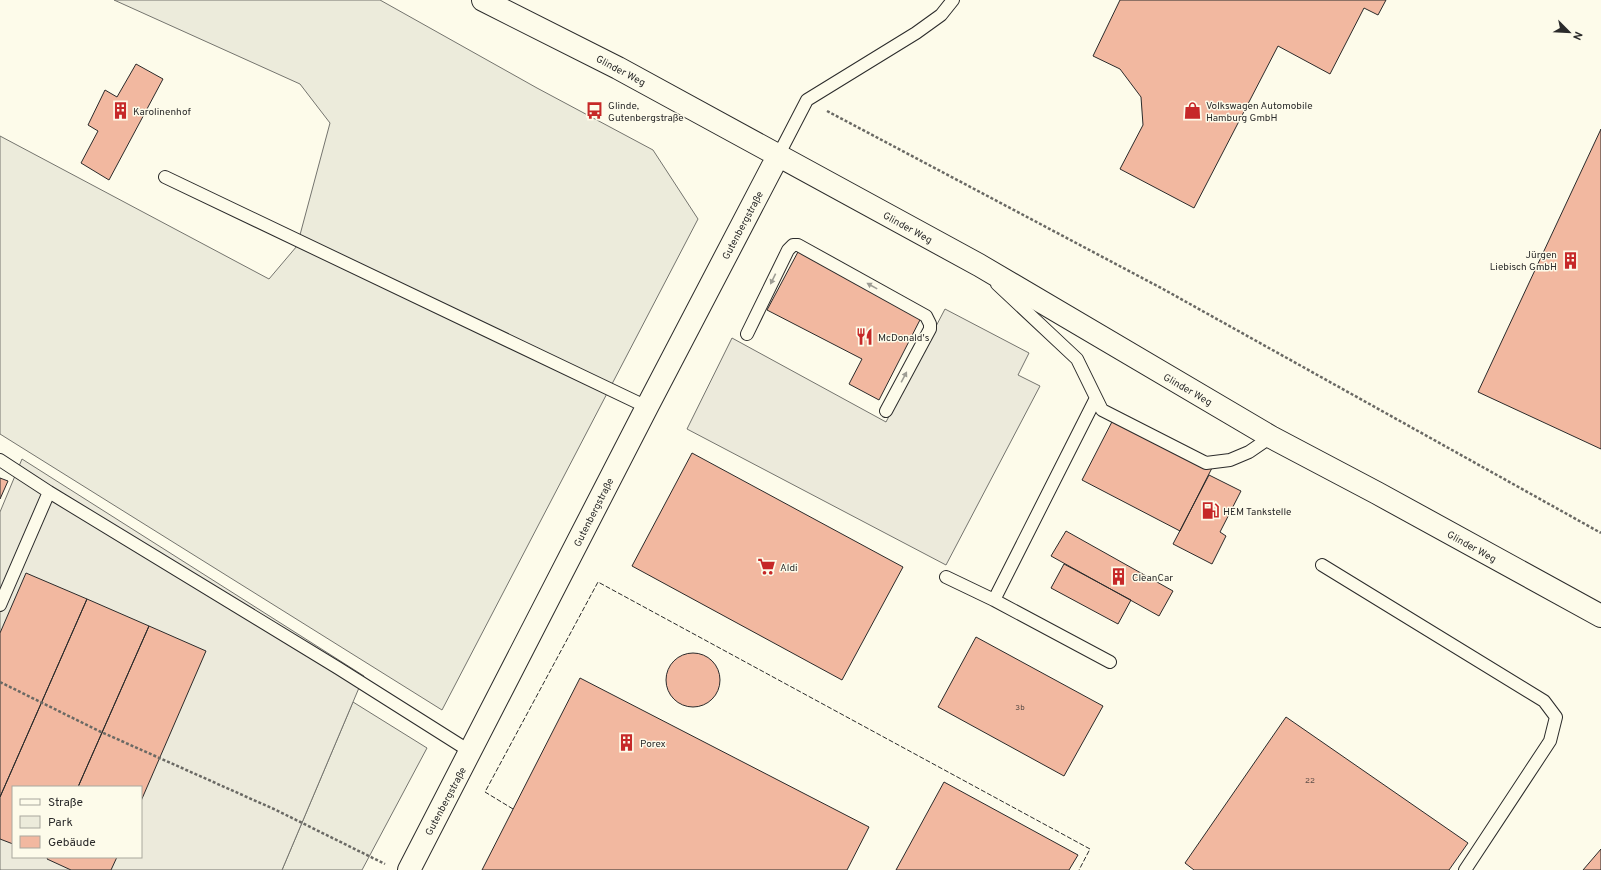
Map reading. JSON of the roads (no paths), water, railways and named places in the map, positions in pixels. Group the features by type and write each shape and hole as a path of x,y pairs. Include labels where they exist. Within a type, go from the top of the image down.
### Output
{"main road":[{"name":"Glinder Weg","path":"483,0 618,68 979,266 1271,437 1377,493 1601,616"},
{"name":"Gutenbergstraße","path":"399,868 471,752 647,407 778,156"}],"lane":[{"path":"778,156 807,100 916,33 941,15 952,0"},
{"path":"165,177 647,407"},
{"path":"747,334 788,250 793,245 798,245 926,316 930,324 930,329 886,411"},
{"path":"979,266 1013,300 1077,359 1102,410 1206,463 1230,460 1249,452 1271,437"},
{"path":"994,600 1096,398"},
{"path":"0,460 49,492 332,664 471,752"},
{"path":"0,606 49,492"},
{"path":"1322,565 1544,702 1556,717 1550,740 1465,870"},
{"path":"946,577 994,600 1110,662"}],"place":[{"name":"Karolinenhof","path":"120,111"},
{"name":"Glinde, Gutenbergstraße","path":"595,111"},
{"name":"Volkswagen Automobile Hamburg GmbH","path":"1193,111"},
{"name":"Jürgen Liebisch GmbH","path":"1570,260"},
{"name":"McDonald's","path":"865,337"},
{"name":"HEM Tankstelle","path":"1210,511"},
{"name":"Aldi","path":"767,567"},
{"name":"CleanCar","path":"1119,577"},
{"name":"Porex","path":"627,743"}]}
